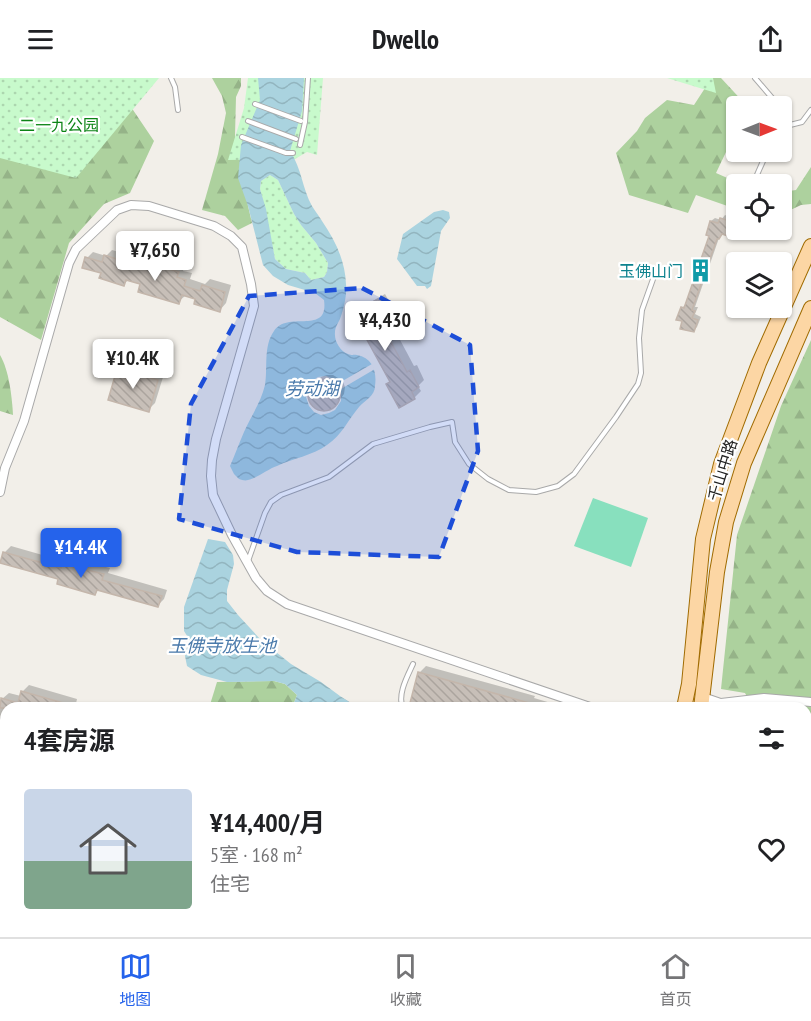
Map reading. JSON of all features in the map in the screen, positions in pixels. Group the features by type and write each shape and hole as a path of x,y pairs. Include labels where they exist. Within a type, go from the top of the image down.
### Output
{"main road":[{"name":"千山中路","path":"685,702 703,539 721,464 759,363 811,246"},
{"name":"千山中路","path":"702,702 717,572 726,522 744,462 811,308"}],"street":[{"path":"0,491 5,468 24,421 69,263 76,249 117,210 131,205 166,210 214,226 231,236 242,247 254,306 216,439 211,476 213,495 256,578 267,591 287,604 575,702"},
{"path":"730,702 764,698 811,702"}],"lane":[{"path":"171,78 175,87 178,110"},
{"path":"300,146 305,122 308,78"},
{"path":"755,78 770,96"},
{"path":"255,104 300,121"},
{"path":"792,124 802,122 811,110"},
{"path":"248,122 296,139"},
{"path":"242,137 286,153 293,153"},
{"path":"248,562 271,502 281,495 329,477 373,444 430,427 452,422 455,442 469,464 488,479 509,490 536,492 558,486 574,474 638,384 641,373 639,338 642,310 657,268"},
{"path":"401,702 404,686 413,664"}],"highlighted area":[{"path":"362,288 470,345 478,451 439,557 297,552 179,519 191,404 249,296"}],"green space":[{"path":"0,78 129,104 154,141 130,193 104,204 69,243 41,340 0,317"},
{"name":"二一九公园","path":"0,78 159,78 76,178 0,158"},
{"path":"212,78 241,78 241,86 236,97 235,136 241,145 252,223 238,230 225,216 202,210 218,154 226,113 222,96"},
{"path":"248,78 323,78 317,155 307,152 295,159 228,160 244,108"},
{"path":"667,78 713,78 716,93"},
{"path":"692,78 721,78 738,96 726,96 726,152 716,173 726,177 726,206 696,195 688,213 629,195 616,153 637,131 645,118 667,100 694,105 707,85"},
{"path":"811,167 811,204 792,209 792,191 796,190"},
{"path":"270,175 278,180 294,214 328,263 324,277 311,280 305,273 286,269 275,259 260,189 261,181"},
{"path":"811,340 811,702 750,702 745,693 721,689 737,535 781,406"},
{"path":"0,355 8,376 13,415 0,411"},
{"path":"593,498 648,518 631,567 574,546"},
{"path":"274,681 285,684 297,695 294,702 211,702 217,682"}],"water":[{"name":"劳动湖","path":"258,78 304,78 302,111 290,151 312,206 335,243 344,267 346,293 343,310 335,330 337,342 345,353 357,355 370,362 374,371 375,389 341,432 321,449 245,480 239,479 230,466 265,385 268,343 280,325 288,322 314,320 324,311 324,300 315,293 288,285 273,276 263,265 248,206 238,178 241,145 260,100","holes":["270,175 278,180 294,214 328,263 324,277 311,280 305,273 286,269 275,259 260,189 261,181"]},
{"path":"443,210 449,212 450,218 441,231 431,286 427,289 425,286 417,286 397,259 403,234 434,212"},
{"name":"玉佛寺放生池","path":"208,539 225,542 233,555 234,564 227,590 227,601 261,640 291,664 350,702 294,702 297,695 285,684 274,681 227,682 201,675 187,666 185,656 189,639 184,631 184,607"}],"pier":[{"path":"372,364 375,369 341,389 341,401 335,410 321,415 309,406 306,397 307,388 318,377 326,376 339,383"}],"building":[{"path":"720,218 726,220 726,235 722,234 717,239 692,310 695,311 692,318 698,320 694,332 680,329 682,321 676,320 681,307 684,308 709,236 706,235 710,221 718,223"},
{"path":"104,255 145,268 151,268 153,264 179,272 177,277 186,280 184,286 200,291 202,285 225,292 220,312 194,304 195,299 182,295 179,304 138,292 140,284 126,280 124,286 99,278 101,273 82,268 85,257 102,262"},
{"path":"378,299 388,318 378,326 386,343 391,342 407,372 410,370 419,387 412,392 415,399 399,408 386,384 390,382 361,329 355,333 346,317"},
{"path":"117,369 158,380 149,412 108,400"},
{"path":"324,379 336,383 340,395 336,407 324,411 312,407 308,395 312,383"},
{"path":"3,552 61,568 62,564 104,574 102,580 162,596 158,607 97,590 95,595 57,584 58,579 0,563"},
{"path":"418,672 526,702 410,702"},
{"path":"21,691 60,702 18,702"},
{"path":"1,698 15,702 1,702"}],"place":[{"name":"玉佛山门","path":"701,271"}]}
